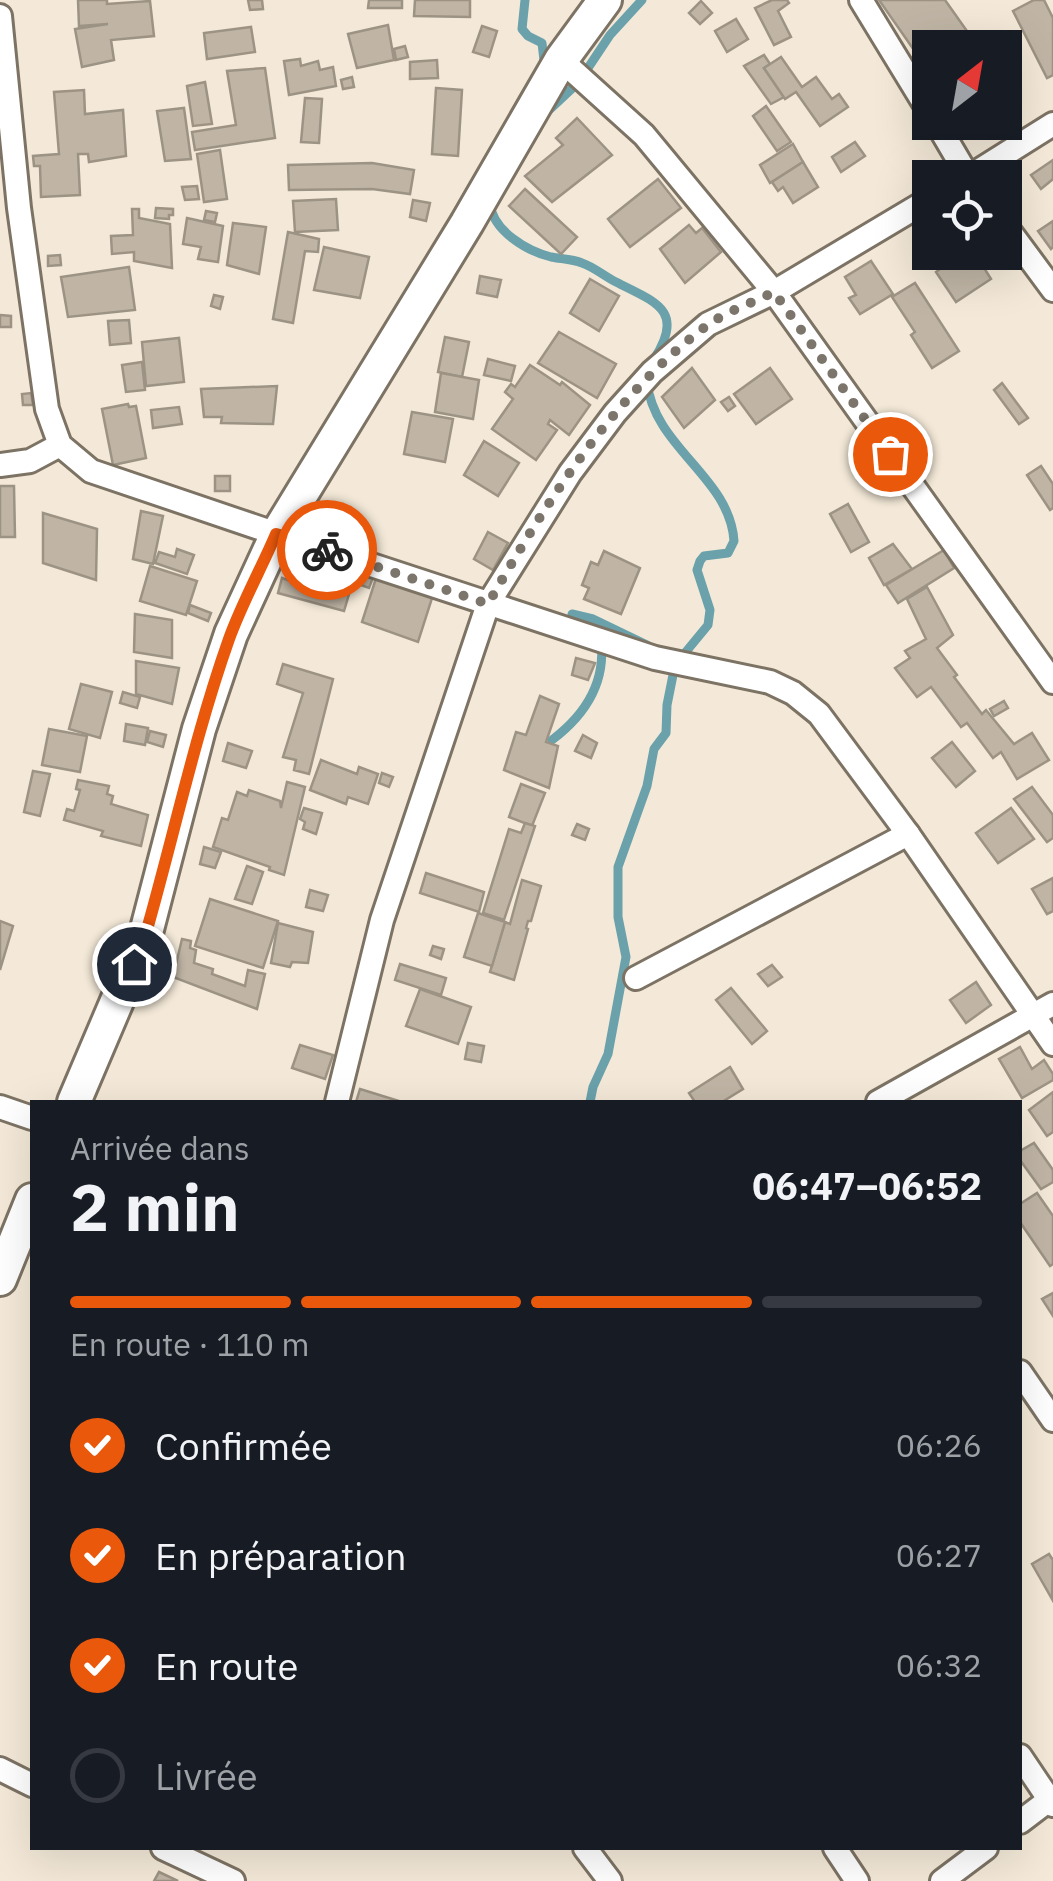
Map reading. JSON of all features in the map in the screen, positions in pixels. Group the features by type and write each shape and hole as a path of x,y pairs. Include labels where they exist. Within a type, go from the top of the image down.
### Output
{"main road":[{"path":"75,1100 146,933 200,729 231,634 276,534 466,224 561,60 605,0"},
{"path":"0,1279 30,1205"}],"street":[{"path":"861,0 912,84"},
{"path":"0,16 10,209 47,409 60,445 91,471 276,534 655,658 770,682 793,693 819,714 1043,1010 1053,1044"},
{"path":"561,60 644,135 774,292 1053,682"},
{"path":"995,160 1053,124"},
{"path":"337,1100 382,920 488,604 570,473 640,386 708,324 774,292 912,211"},
{"path":"1022,248 1053,290"},
{"path":"0,465 30,460 60,445"},
{"path":"636,978 908,834"},
{"path":"882,1100 1043,1010"},
{"path":"0,1107 30,1117"},
{"path":"1022,1375 1053,1420"},
{"path":"1022,1759 1052,1801 1022,1821"},
{"path":"0,1769 30,1784"},
{"path":"167,1850 233,1881"},
{"path":"586,1850 610,1881"},
{"path":"836,1850 857,1881"},
{"path":"942,1881 983,1850"}],"building":[{"path":"78,0 107,0 107,4 150,1 154,36 111,40 114,60 82,67 75,29 108,24 79,26"},
{"path":"248,0 262,0 263,9 250,10"},
{"path":"369,0 402,0 402,8 368,8"},
{"path":"415,0 470,0 470,17 414,16"},
{"path":"772,0 789,3 778,11 791,37 774,45 755,8"},
{"path":"879,0 945,0 966,30 912,30 912,47"},
{"path":"1034,0 1044,0 1053,18 1053,75 1047,78 1013,11"},
{"path":"701,1 712,13 700,24 689,13"},
{"path":"736,19 748,39 727,52 715,31"},
{"path":"388,25 394,60 357,68 348,34"},
{"path":"482,26 497,31 489,57 473,52"},
{"path":"251,27 255,52 207,59 204,33"},
{"path":"405,46 408,57 396,60 394,49"},
{"path":"764,55 770,64 764,68 784,97 771,104 744,66"},
{"path":"781,57 802,87 816,77 832,99 839,94 848,107 820,126 796,92 785,99 764,68"},
{"path":"300,59 301,66 318,61 320,70 333,67 336,86 289,95 284,61"},
{"path":"437,60 438,78 410,79 410,62"},
{"path":"265,68 275,138 195,150 192,132 236,125 227,71"},
{"path":"352,77 354,87 343,89 341,80"},
{"path":"205,82 212,124 193,126 187,86"},
{"path":"436,88 462,90 458,156 432,154"},
{"path":"84,90 85,114 123,110 126,156 89,162 88,154 78,154 80,195 41,197 40,166 34,166 33,156 59,154 54,92"},
{"path":"305,98 322,99 319,143 301,142"},
{"path":"766,106 791,142 777,151 753,116"},
{"path":"184,108 191,159 165,161 157,111"},
{"path":"577,118 612,155 552,202 525,176 563,145 556,138"},
{"path":"855,142 865,156 841,172 832,157"},
{"path":"793,144 803,162 770,183 760,165"},
{"path":"220,150 227,199 204,202 197,154"},
{"path":"1053,160 1053,179 1041,189 1031,175"},
{"path":"803,162 818,187 793,203 783,187 778,191 772,182"},
{"path":"372,163 414,170 410,194 372,189 289,190 288,165"},
{"path":"658,179 681,208 630,247 608,219"},
{"path":"197,186 199,199 185,200 182,187"},
{"path":"525,189 577,237 561,254 509,206"},
{"path":"336,199 338,230 295,232 293,201"},
{"path":"413,200 430,203 426,221 410,217"},
{"path":"156,208 173,209 173,215 169,219 155,218"},
{"path":"132,209 139,209 139,218 170,224 172,268 134,261 134,252 112,254 111,236 133,235"},
{"path":"206,211 217,213 215,222 204,220"},
{"path":"187,218 223,226 218,262 198,259 201,247 183,244"},
{"path":"1053,221 1053,247 1051,249 1038,231"},
{"path":"233,223 266,227 259,274 227,265"},
{"path":"689,225 696,233 702,228 721,252 685,283 660,249"},
{"path":"288,232 319,239 318,252 305,251 293,323 273,319"},
{"path":"324,247 369,257 360,298 314,290"},
{"path":"60,255 61,265 48,266 48,256"},
{"path":"871,261 893,294 860,314 849,298 856,295 845,277"},
{"path":"129,267 135,310 68,317 61,277"},
{"path":"985,270 991,279 956,302 936,272"},
{"path":"480,276 501,280 497,297 477,293"},
{"path":"590,279 619,296 599,331 570,313"},
{"path":"915,283 959,351 932,368 892,297"},
{"path":"214,295 223,297 220,309 211,306"},
{"path":"0,315 11,316 11,327 0,327"},
{"path":"129,320 131,343 110,345 108,321"},
{"path":"559,332 616,364 597,398 538,363"},
{"path":"445,337 469,342 462,377 438,372"},
{"path":"179,338 184,382 146,386 142,342"},
{"path":"488,359 515,366 511,381 484,375"},
{"path":"142,362 145,390 126,392 122,365"},
{"path":"530,365 560,385 562,382 590,405 569,435 550,420 548,424 557,430 536,460 492,429 513,399 505,392 511,384 515,387"},
{"path":"692,368 715,400 684,428 662,397"},
{"path":"770,368 792,399 756,424 734,394"},
{"path":"441,373 479,380 473,419 435,412"},
{"path":"1002,383 1028,418 1019,424 994,390"},
{"path":"277,386 273,424 221,423 222,417 204,417 201,389"},
{"path":"31,393 33,405 23,405 22,394"},
{"path":"729,397 735,406 728,411 721,402"},
{"path":"136,406 146,458 113,465 102,409"},
{"path":"179,407 182,424 153,428 151,410"},
{"path":"412,412 453,419 445,462 404,454"},
{"path":"484,441 519,463 498,496 464,475"},
{"path":"1041,466 1053,484 1050,510 1027,475"},
{"path":"215,476 230,476 230,491 215,491"},
{"path":"0,486 14,486 15,537 0,537"},
{"path":"848,504 869,542 851,552 830,514"},
{"path":"141,511 163,516 153,564 133,559"},
{"path":"43,513 97,529 96,580 43,563"},
{"path":"488,532 508,543 493,570 474,559"},
{"path":"893,544 912,569 884,585 869,558"},
{"path":"177,549 194,555 187,574 155,563 159,552 175,557"},
{"path":"944,550 954,568 898,603 886,585"},
{"path":"604,551 640,568 621,614 584,599 589,588 582,585 591,562 598,565"},
{"path":"301,558 355,574 344,611 278,593 282,578 293,582"},
{"path":"150,566 197,581 186,615 140,601"},
{"path":"366,572 374,575 369,588 361,585"},
{"path":"377,575 433,595 418,642 362,622"},
{"path":"927,587 953,635 937,648 957,675 954,677 982,714 986,710 1014,744 1032,733 1049,760 1017,779 1001,752 993,758 967,723 961,727 931,687 917,697 895,668 910,658 905,651 926,639 907,599"},
{"path":"190,605 211,613 208,621 188,613"},
{"path":"135,614 172,620 172,658 134,652"},
{"path":"576,658 595,663 588,680 572,675"},
{"path":"136,661 179,668 172,704 136,694"},
{"path":"283,664 333,679 309,774 294,770 296,760 283,757 303,693 277,684"},
{"path":"81,684 112,692 100,738 69,729"},
{"path":"123,692 140,697 137,708 120,703"},
{"path":"540,696 559,704 546,742 558,746 549,788 504,770 516,732 526,735"},
{"path":"1004,701 1008,708 994,716 990,709"},
{"path":"126,724 148,728 145,745 124,741"},
{"path":"49,729 87,736 80,772 42,765"},
{"path":"150,731 166,735 163,747 147,742"},
{"path":"583,735 597,743 591,758 575,751"},
{"path":"952,742 975,771 956,787 932,758"},
{"path":"228,743 252,751 246,768 223,761"},
{"path":"321,760 357,774 359,767 378,774 368,804 348,797 346,804 310,790"},
{"path":"33,771 50,774 40,816 24,812"},
{"path":"382,773 393,777 389,787 379,783"},
{"path":"78,780 109,786 111,804 148,815 141,846 101,836 103,831 64,820 67,809 74,811 80,790 76,789"},
{"path":"287,782 305,787 284,875 213,847 222,818 228,820 237,792 247,796 249,790 280,801 281,808"},
{"path":"521,784 545,793 532,826 509,817"},
{"path":"1032,787 1053,815 1053,838 1047,842 1014,799"},
{"path":"304,808 322,813 316,834 303,829 305,822 300,819"},
{"path":"1011,808 1034,839 998,863 976,833"},
{"path":"525,823 535,826 504,920 483,913 509,829 521,833"},
{"path":"577,824 589,829 585,840 572,835"},
{"path":"204,847 221,852 215,868 200,864"},
{"path":"247,866 263,872 252,904 235,899"},
{"path":"426,873 484,892 479,912 420,893"},
{"path":"1053,878 1053,911 1047,914 1032,889"},
{"path":"522,880 541,886 514,980 490,972 505,922 510,924"},
{"path":"310,890 328,895 323,911 306,907"},
{"path":"210,899 278,921 263,968 195,946"},
{"path":"478,913 505,922 492,966 464,957"},
{"path":"0,921 13,926 0,970"},
{"path":"278,923 313,932 308,963 292,962 290,967 271,963"},
{"path":"182,939 191,941 190,948 196,950 194,963 213,969 212,974 245,986 248,970 265,974 257,1009 173,977"},
{"path":"433,946 444,949 441,959 430,955"},
{"path":"400,964 446,978 441,995 395,980"},
{"path":"772,965 782,977 768,986 758,974"},
{"path":"976,982 991,1005 966,1023 950,1000"},
{"path":"731,988 767,1031 752,1044 716,1000"},
{"path":"420,989 471,1007 458,1044 406,1026"},
{"path":"468,1043 484,1046 481,1062 465,1059"},
{"path":"300,1045 333,1055 325,1079 292,1068"},
{"path":"1020,1047 1032,1069 1044,1060 1053,1074 1053,1080 1022,1098 999,1059"},
{"path":"730,1067 743,1089 725,1100 694,1100 689,1093"},
{"path":"360,1089 396,1100 357,1100"},
{"path":"1053,1092 1053,1132 1047,1136 1029,1110"},
{"path":"1034,1143 1053,1170 1053,1182 1041,1189 1022,1163 1022,1150"},
{"path":"1037,1193 1053,1216 1050,1266 1022,1225 1022,1203"},
{"path":"1053,1293 1053,1316 1042,1299"},
{"path":"1049,1554 1053,1560 1052,1599 1032,1564"},
{"path":"159,1872 178,1881 154,1881"}],"waterway":[{"path":"525,0 522,29 542,43 545,69"},
{"path":"547,112 578,83 610,35 642,0"},
{"path":"490,204 497,223 522,245 586,265 654,302 666,318 667,329 654,359"},
{"path":"590,1100 608,1054 626,957 618,917 618,867 647,786 654,749 666,733 675,665 708,625 710,610 697,570 700,561 704,556 728,553 734,541 720,498 663,426 647,382"},
{"path":"572,614 593,619 647,645"},
{"path":"552,740 591,697 600,671 601,641 615,630"}],"way so far":[{"path":"327,550 488,604 570,473 652,372 708,324 774,292 890,454"}],"route":[{"path":"134,964 220,665 276,534 327,550"}]}
